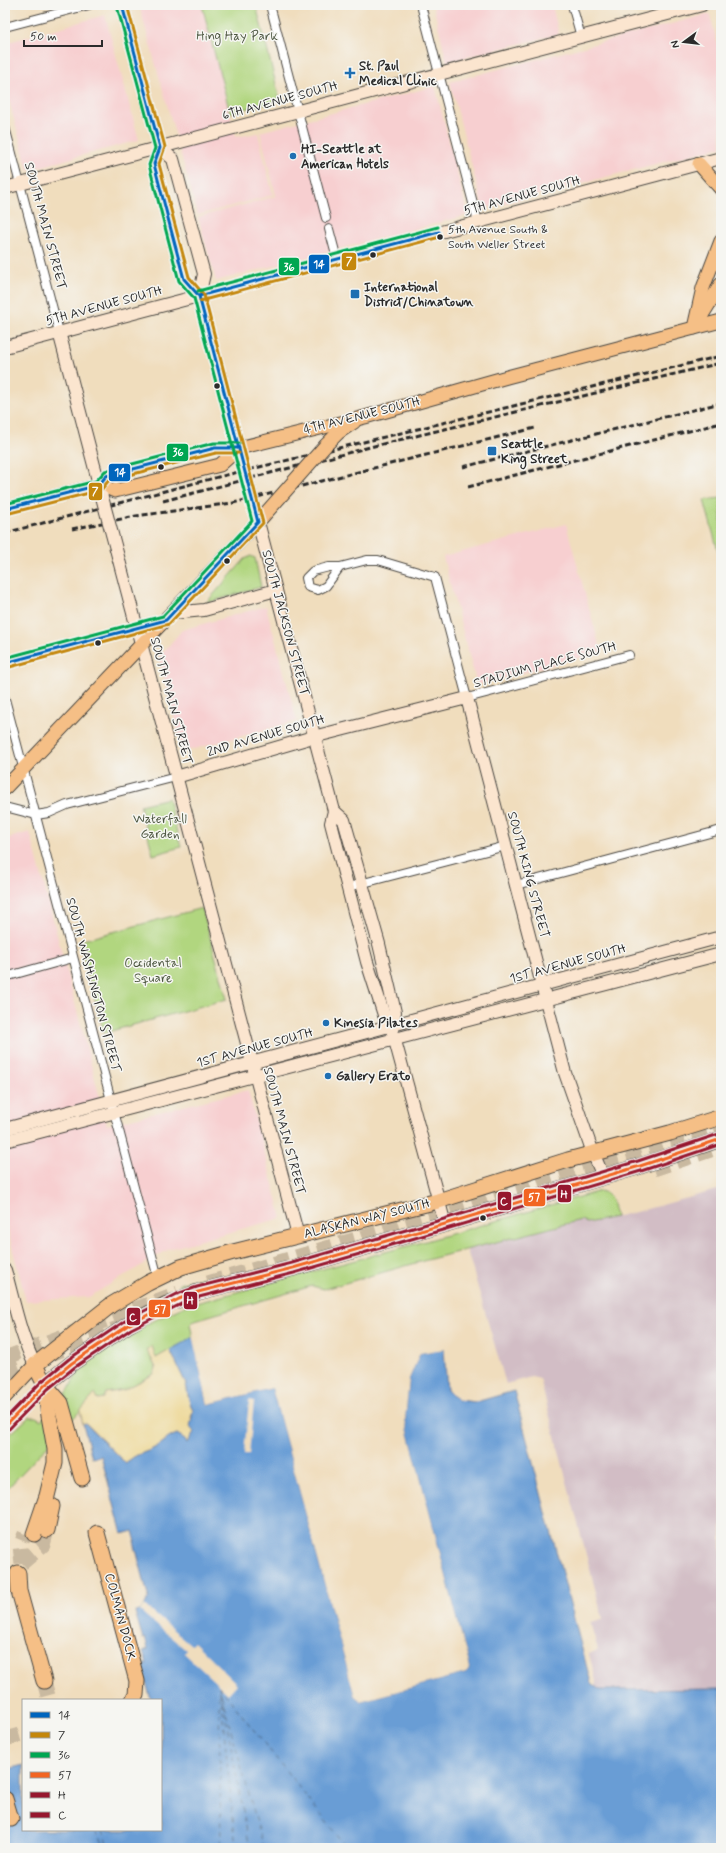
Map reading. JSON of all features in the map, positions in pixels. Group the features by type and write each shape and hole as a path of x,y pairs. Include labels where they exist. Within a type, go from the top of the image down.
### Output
{"highway":[{"name":"ALASKAN WAY SOUTH","path":"35,1366 111,1305 158,1278 182,1267 219,1256 438,1201 593,1153 670,1133 721,1117"},
{"name":"ALASKAN WAY SOUTH","path":"45,1385 72,1363 116,1333 165,1305 198,1292 270,1274 445,1224 640,1166 721,1139"},
{"path":"35,1366 45,1385 61,1403 82,1478"},
{"path":"35,1533 47,1496 55,1463 56,1449 49,1416 45,1385"},
{"name":"COLMAN DOCK","path":"97,1533 136,1681 136,1695 134,1699"},
{"path":"18,1573 19,1591 44,1681"},
{"path":"136,1681 138,1690 137,1699"},
{"path":"5,1799 11,1819"}],"main road":[{"name":"SOUTH JACKSON STREET","path":"122,5 160,148 173,159 204,274 199,296"},
{"name":"6TH AVENUE SOUTH","path":"5,188 702,5"},
{"name":"SOUTH JACKSON STREET","path":"160,148 154,164 184,279 199,296 334,811 331,823 373,981 384,1015 391,1026 445,1224"},
{"name":"5TH AVENUE SOUTH","path":"5,346 721,158"},
{"path":"699,164 721,189"},
{"path":"694,328 703,288 721,241"},
{"path":"694,328 721,284"},
{"name":"4TH AVENUE SOUTH","path":"5,509 101,491 106,476 215,448 239,448 365,417 721,321"},
{"name":"SOUTH MAIN STREET","path":"59,332 298,1236"},
{"path":"5,788 169,617 258,522 339,432 365,417"},
{"path":"5,663 137,628 169,617 204,610 276,590"},
{"name":"2ND AVENUE SOUTH","path":"176,777 315,736 467,698"},
{"name":"SOUTH KING STREET","path":"467,698 565,1073 593,1153 603,1176"},
{"name":"SOUTH JACKSON STREET","path":"334,811 344,820 362,884 395,1012 391,1026"},
{"name":"1ST AVENUE SOUTH","path":"5,1129 721,937"},
{"name":"1ST AVENUE SOUTH","path":"5,1141 721,954"},
{"path":"5,1270 8,1294 35,1366 5,1397"},
{"path":"5,1426 45,1385"}],"street":[{"path":"5,27 89,5"},
{"path":"270,5 326,218"},
{"path":"421,5 478,222"},
{"path":"572,5 581,37"},
{"name":"SOUTH MAIN STREET","path":"5,127 59,332"},
{"path":"329,229 337,259"},
{"name":"SOUTH KING STREET","path":"340,567 367,560 378,560 435,578 467,698"},
{"name":"STADIUM PLACE SOUTH","path":"467,698 629,655"},
{"name":"SOUTH WASHINGTON STREET","path":"5,699 158,1278"},
{"name":"2ND AVENUE SOUTH","path":"5,807 36,815 49,813 67,805 176,777"},
{"path":"516,885 721,830"},
{"path":"348,887 506,846"},
{"path":"5,977 73,958"}],"shaded area":[{"path":"139,5 201,5 236,137 258,133 273,195 198,215"},
{"path":"433,5 552,5 559,34 447,62"},
{"path":"105,15 139,140 28,170 5,86 5,43"},
{"path":"705,15 710,15 721,57 721,147 483,209 450,82"},
{"path":"435,86 468,215 216,281 198,217 276,196 260,132"},
{"path":"566,524 601,652 477,685 443,557"},
{"path":"266,606 297,721 183,752 159,657 182,630"},
{"path":"30,832 107,1125 248,1090 282,1218 169,1249 89,1297 26,1301 5,1220 5,839"},
{"path":"721,1189 721,1690 602,1692 595,1685 596,1681 589,1654 598,1650 590,1622 603,1619 540,1379 531,1377 506,1384 467,1250 581,1220 587,1223 632,1213"},
{"path":"5,1324 13,1354 5,1362"}],"green space":[{"name":"Hing Hay Park","path":"202,5 256,5 280,100 230,113"},
{"path":"721,498 721,562 704,500"},
{"path":"251,556 255,558 261,587 206,603 245,559"},
{"name":"Waterfall Garden","path":"168,798 181,847 153,855 140,805"},
{"name":"Occidental Square","path":"202,908 227,999 104,1033 79,941"},
{"path":"600,1191 608,1194 610,1197 616,1217 587,1223 581,1220 423,1261 324,1289 312,1286 195,1320 190,1325 193,1337 156,1358 152,1347 147,1350 156,1368 154,1374 124,1390 106,1393 104,1398 98,1399 95,1395 5,1491 5,1439 29,1417 36,1417 41,1420 68,1391 77,1373 100,1353 142,1326 185,1306 426,1241"},
{"path":"215,1274 220,1275 221,1278 181,1291 179,1284"}],"sand":[{"path":"152,1346 156,1358 170,1350 186,1384 193,1411 191,1417 194,1432 186,1444 185,1439 177,1434 152,1449 129,1460 126,1464 86,1423 83,1424 80,1411 95,1394 98,1399 104,1398 106,1393 124,1390 154,1374 156,1368 147,1350"}],"water":[{"path":"193,1337 208,1404 272,1388 355,1697 360,1701 466,1673 470,1668 405,1420 409,1379 420,1353 444,1349 447,1390 458,1400 476,1402 514,1391 591,1683 600,1690 721,1689 721,1848 5,1848 5,1770 22,1765 22,1831 162,1831 162,1699 151,1699 142,1668 145,1667 144,1664 147,1664 143,1651 148,1649 145,1638 143,1639 135,1612 140,1611 149,1599 134,1542 136,1542 133,1531 122,1534 101,1456 92,1458 83,1424 85,1423 126,1464 129,1460 152,1449 177,1434 185,1439 187,1443 194,1432 190,1427 193,1411 186,1384 170,1350"}],"pier":[{"path":"192,1335 195,1337 210,1401 271,1386 274,1387 357,1696 360,1699 465,1671 468,1668 403,1420 407,1379 418,1352 443,1347 444,1349 420,1353 409,1379 405,1420 470,1668 466,1673 360,1701 355,1697 272,1388 208,1404"},
{"path":"249,1400 254,1401 249,1454 244,1454"},
{"path":"144,1605 191,1645 194,1642 237,1684 228,1694 184,1653 186,1650 140,1611"}],"ferry route":[{"path":"219,1686 347,1848"},
{"path":"219,1687 264,1848"},
{"path":"220,1691 236,1848"},
{"path":"221,1693 250,1848"},
{"path":"219,1695 221,1848"},
{"path":"96,1831 104,1848"},
{"path":"103,1831 108,1848"}],"tunnel":[{"path":"208,1283 721,1131"},
{"path":"654,1169 711,1150"},
{"path":"5,1358 178,1293"},
{"path":"5,1372 123,1326"},
{"path":"22,1563 43,1545 47,1530"},
{"path":"22,1563 20,1546 25,1534"},
{"path":"44,1681 49,1699"},
{"path":"5,1739 22,1734"}],"railway":[{"path":"5,533 218,477 721,356"},
{"path":"163,501 378,445 721,363"},
{"path":"463,467 721,403"},
{"path":"468,487 721,423"},
{"path":"72,529 136,516 233,503 535,428"}],"transit line":[{"name":"14","path":"5,663 166,620 258,522 199,296 184,279 170,226 154,164 160,148 122,5"},
{"name":"7","path":"6,668 169,624 263,523 204,295 189,277 175,225 159,164 165,147 127,5"},
{"name":"36","path":"5,658 163,616 252,521 194,298 179,281 149,165 155,148 117,6"},
{"name":"36","path":"198,291 438,227"},
{"name":"14","path":"199,296 439,232"},
{"name":"7","path":"200,301 440,237"},
{"name":"36","path":"5,504 96,481 105,471 214,443 239,443"},
{"name":"14","path":"5,509 99,485 106,476 215,448 239,448"},
{"name":"7","path":"6,514 101,490 109,480 216,453 239,453"},
{"name":"C","path":"5,1419 41,1382 69,1359 125,1321 177,1294 197,1287 292,1263 444,1219 638,1161 719,1134"},
{"name":"57","path":"5,1426 45,1385 72,1363 128,1325 179,1299 198,1292 293,1268 445,1224 640,1166 721,1139"},
{"name":"H","path":"9,1429 48,1389 75,1367 131,1329 181,1304 199,1297 294,1273 446,1229 641,1171 721,1144"}],"place":[{"name":"St. Paul Medical Clinic","path":"350,73"},
{"name":"HI-Seattle at American Hotels","path":"293,156"},
{"name":"5th Avenue South & South Weller Street","path":"440,237"},
{"name":"International District/Chinatown","path":"355,294"},
{"name":"Seattle King Street","path":"492,451"},
{"name":"Kinesia Pilates","path":"326,1023"},
{"name":"Gallery Erato","path":"328,1076"}]}
